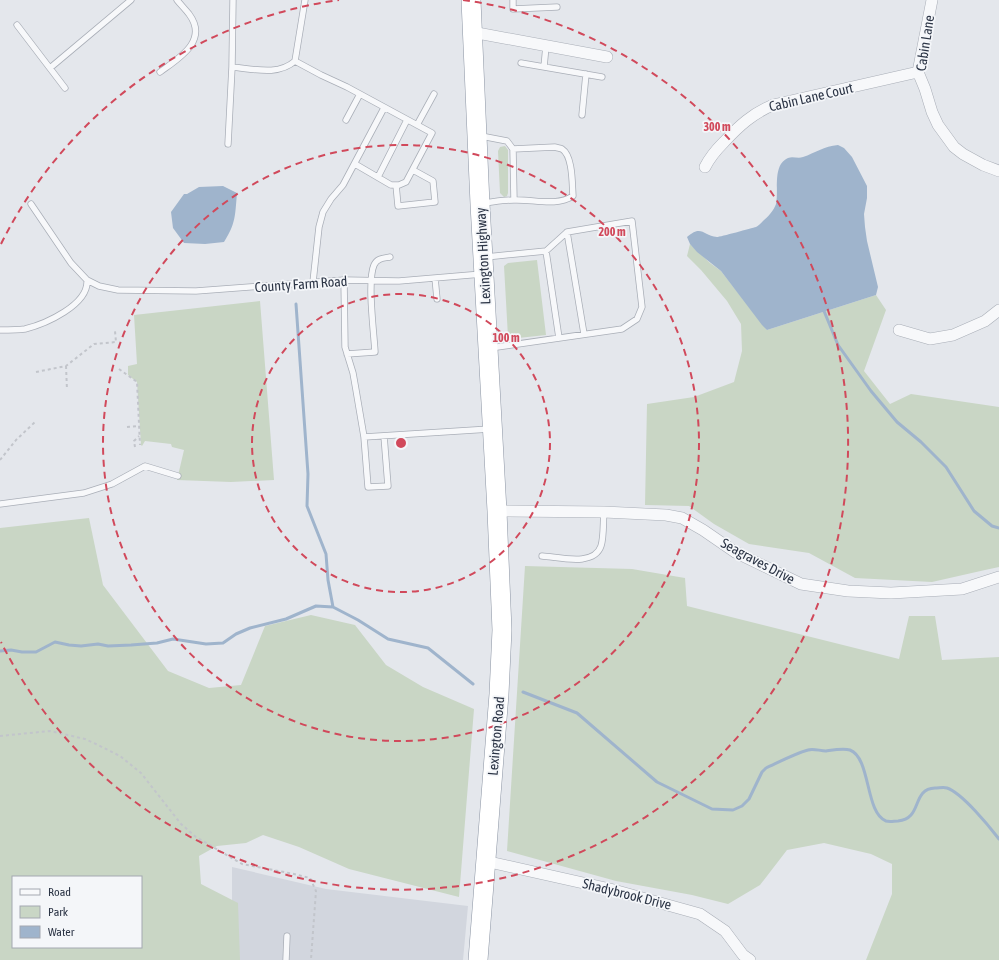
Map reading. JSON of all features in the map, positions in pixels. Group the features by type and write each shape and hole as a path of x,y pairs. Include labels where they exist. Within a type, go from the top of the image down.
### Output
{"highway":[{"name":"Lexington Highway","path":"470,0 497,511"},
{"name":"Lexington Road","path":"478,960 499,694 501,604 497,511"}],"street":[{"name":"Cabin Lane","path":"932,0 918,72 938,125 954,147 963,154 983,165 999,171"},
{"path":"472,32 607,57"},
{"name":"Cabin Lane Court","path":"705,167 709,158 739,126 762,109 773,105 918,72"},
{"path":"899,330 930,339 953,335 985,321 999,310"},
{"name":"Seagraves Drive","path":"497,511 604,512 666,515 682,518 703,530 735,552 801,584 848,591 891,593 962,589 999,577"},
{"name":"Shadybrook Drive","path":"485,861 610,889 700,914 724,930 750,960"}],"lane":[{"path":"50,68 131,0"},
{"path":"160,72 183,55 191,46 195,37 195,26 190,15 177,0"},
{"path":"228,144 232,67 233,0"},
{"path":"232,67 274,71 289,66 296,61 305,0"},
{"path":"513,0 513,9 557,7"},
{"path":"17,25 66,88"},
{"path":"544,67 546,46"},
{"path":"296,61 320,75 347,86 384,108 432,133 406,182 391,185 355,164"},
{"path":"521,63 602,76"},
{"path":"582,115 586,74"},
{"path":"346,120 360,94"},
{"path":"417,125 434,94"},
{"path":"313,282 319,227 323,212 331,198 343,185 384,108"},
{"path":"378,177 407,120"},
{"path":"476,135 507,141 513,149 514,200"},
{"path":"480,204 514,200 548,202 568,200 573,196 572,175 568,156 562,149 555,147 513,149"},
{"path":"396,185 398,206 435,202 433,181 412,170"},
{"path":"0,330 24,329 55,318 64,313 81,297 88,287 87,280 71,263 31,204"},
{"path":"488,349 622,329 636,319 642,307 632,221 567,232 546,251 558,338"},
{"path":"567,232 584,334"},
{"name":"County Farm Road","path":"87,280 99,286 118,290 196,291 344,280 399,281 435,278 546,251"},
{"path":"347,354 375,352 371,280 374,264 381,258 390,257"},
{"path":"435,278 437,299"},
{"path":"344,280 345,347 353,373 364,437 368,487 388,486 384,436"},
{"path":"364,437 493,429"},
{"path":"0,504 84,493 112,484 146,466 178,476"},
{"path":"542,556 583,560 591,558 597,554 602,545 604,512"},
{"path":"286,936 286,960"}],"path":[{"path":"36,372 66,366 94,344 116,342 115,331"},
{"path":"66,366 67,390"},
{"path":"119,368 137,382 140,445"},
{"path":"0,460 16,440 35,422"},
{"path":"127,427 139,426"},
{"path":"135,447 134,441 139,435"},
{"path":"0,736 50,731 85,739 96,744 120,756 142,773 181,824 196,837 242,864 310,878 316,891 310,960"}],"shaded area":[{"path":"232,867 326,889 468,906 463,960 232,960"}],"green space":[{"path":"505,146 508,150 508,193 507,196 504,197 500,193 498,151 500,147"},
{"path":"690,244 721,271 767,330 876,295 886,310 864,371 890,404 911,394 999,407 999,567 932,582 855,578 809,553 749,544 714,524 689,506 645,505 647,404 694,397 734,382 742,351 741,324 727,301 687,256"},
{"path":"537,260 546,335 509,339 504,266 508,263"},
{"path":"260,301 274,480 231,482 177,480 184,450 172,447 171,444 145,441 142,446 141,445 137,382 128,375 128,366 137,364 134,315"},
{"path":"89,518 103,585 168,671 209,688 241,685 265,626 311,615 355,625 386,665 423,687 474,709 459,897 349,869 299,847 263,835 246,843 217,846 199,856 201,884 238,903 240,960 0,960 0,528"},
{"path":"525,566 632,569 685,578 687,606 899,659 909,616 935,616 942,660 999,657 999,960 866,960 892,894 892,864 871,854 824,843 787,850 760,885 728,904 692,895 616,881 507,851"}],"water":[{"path":"838,145 844,148 852,157 867,186 867,198 864,214 865,227 878,287 876,295 767,330 721,271 697,252 690,244 687,237 696,231 717,237 757,227 774,209 776,204 778,172 783,161 792,157 801,158 824,148"},
{"path":"223,186 237,193 233,224 224,242 205,244 184,243 173,228 171,212 184,194 187,194 199,187"}],"waterway":[{"path":"296,304 308,474 307,506 326,554 328,580 333,607 358,620 388,639 428,648 473,684"},
{"path":"824,311 838,345 871,391 897,422 921,442 946,467 974,511 992,526 999,528"},
{"path":"0,651 11,650 36,652 55,642 81,646 98,644 108,646 131,645 157,643 173,639 206,644 223,643 236,634 250,628 286,619 316,606 333,607"},
{"path":"523,692 577,713 657,782 712,809 733,810 742,806 749,799 762,772 766,768 792,756 810,749 826,751 847,749 857,755 862,763 874,808 879,816 886,821 906,819 911,815 923,793 935,788 946,788 960,796 982,818 999,839"}]}
